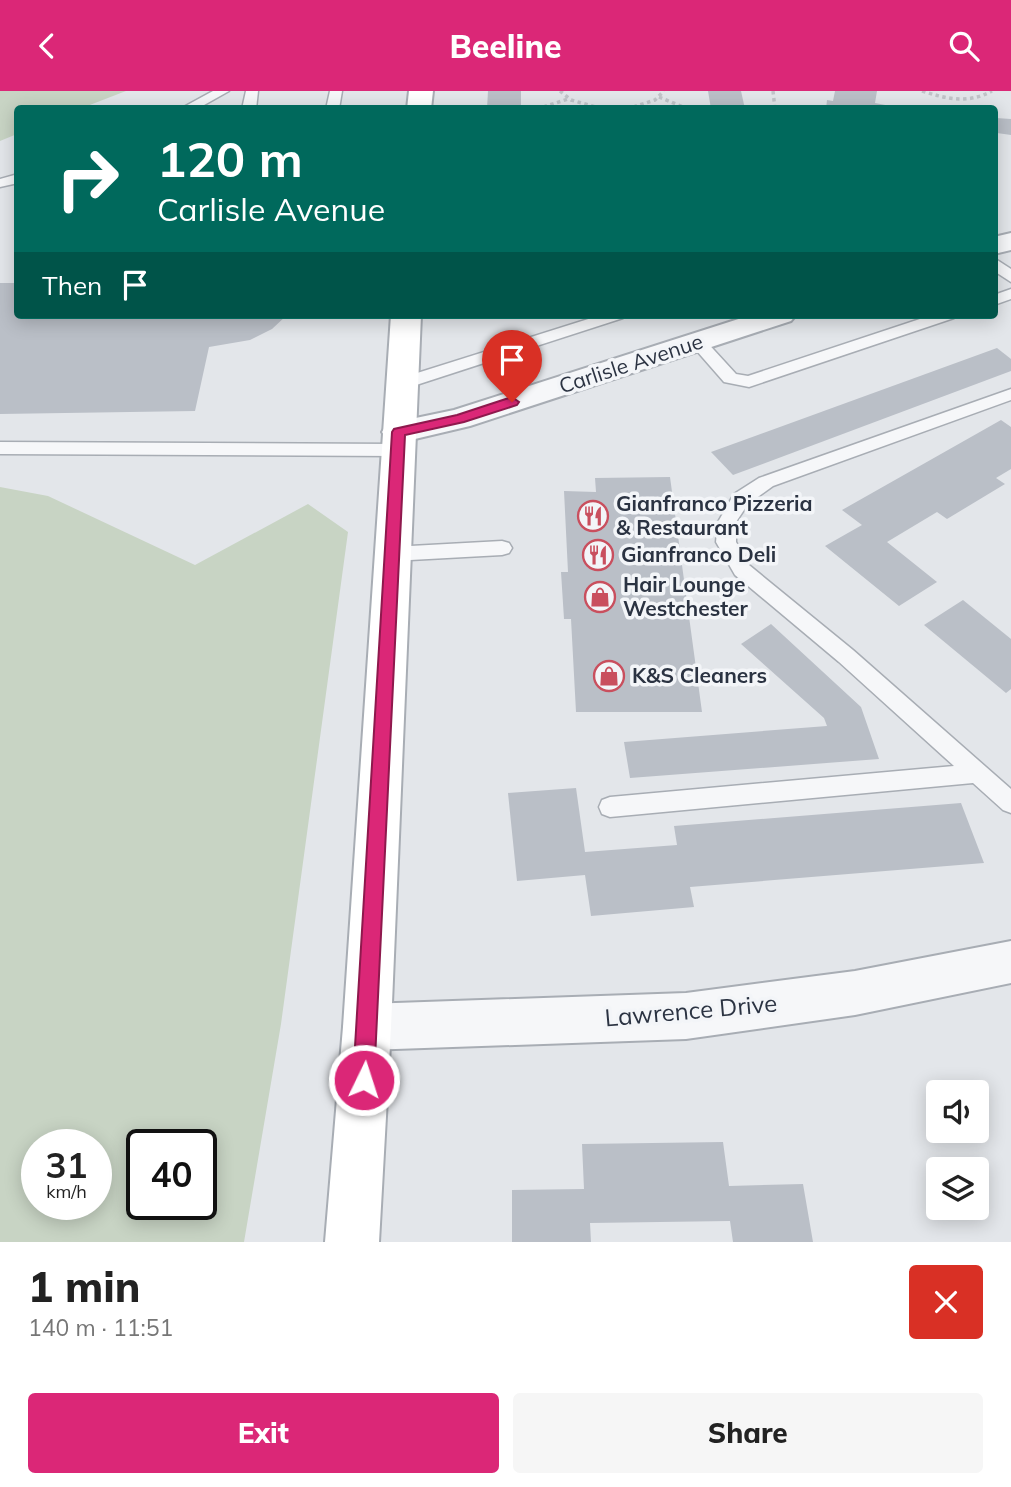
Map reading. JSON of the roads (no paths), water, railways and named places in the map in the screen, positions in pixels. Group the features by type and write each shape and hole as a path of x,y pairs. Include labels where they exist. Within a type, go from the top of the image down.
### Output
{"street":[{"path":"352,1242 367,1027 406,319"},
{"name":"Carlisle Avenue","path":"398,441 769,319"},
{"name":"Lawrence Drive","path":"367,1027 686,1016 855,993 1011,962"}],"lane":[{"path":"194,105 223,91"},
{"path":"401,384 604,319"},
{"path":"697,342 730,378 749,382 936,319"},
{"path":"1011,394 766,482 741,499 727,522 726,542 742,570 846,656 1011,803"},
{"path":"0,448 398,441"},
{"path":"392,554 502,548"},
{"path":"610,807 976,773"}],"place":[{"name":"Gianfranco Pizzeria & Restaurant","path":"593,516"},
{"name":"Gianfranco Deli","path":"598,555"},
{"name":"Hair Lounge Westchester","path":"600,597"},
{"name":"K&S Cleaners","path":"609,676"}]}
